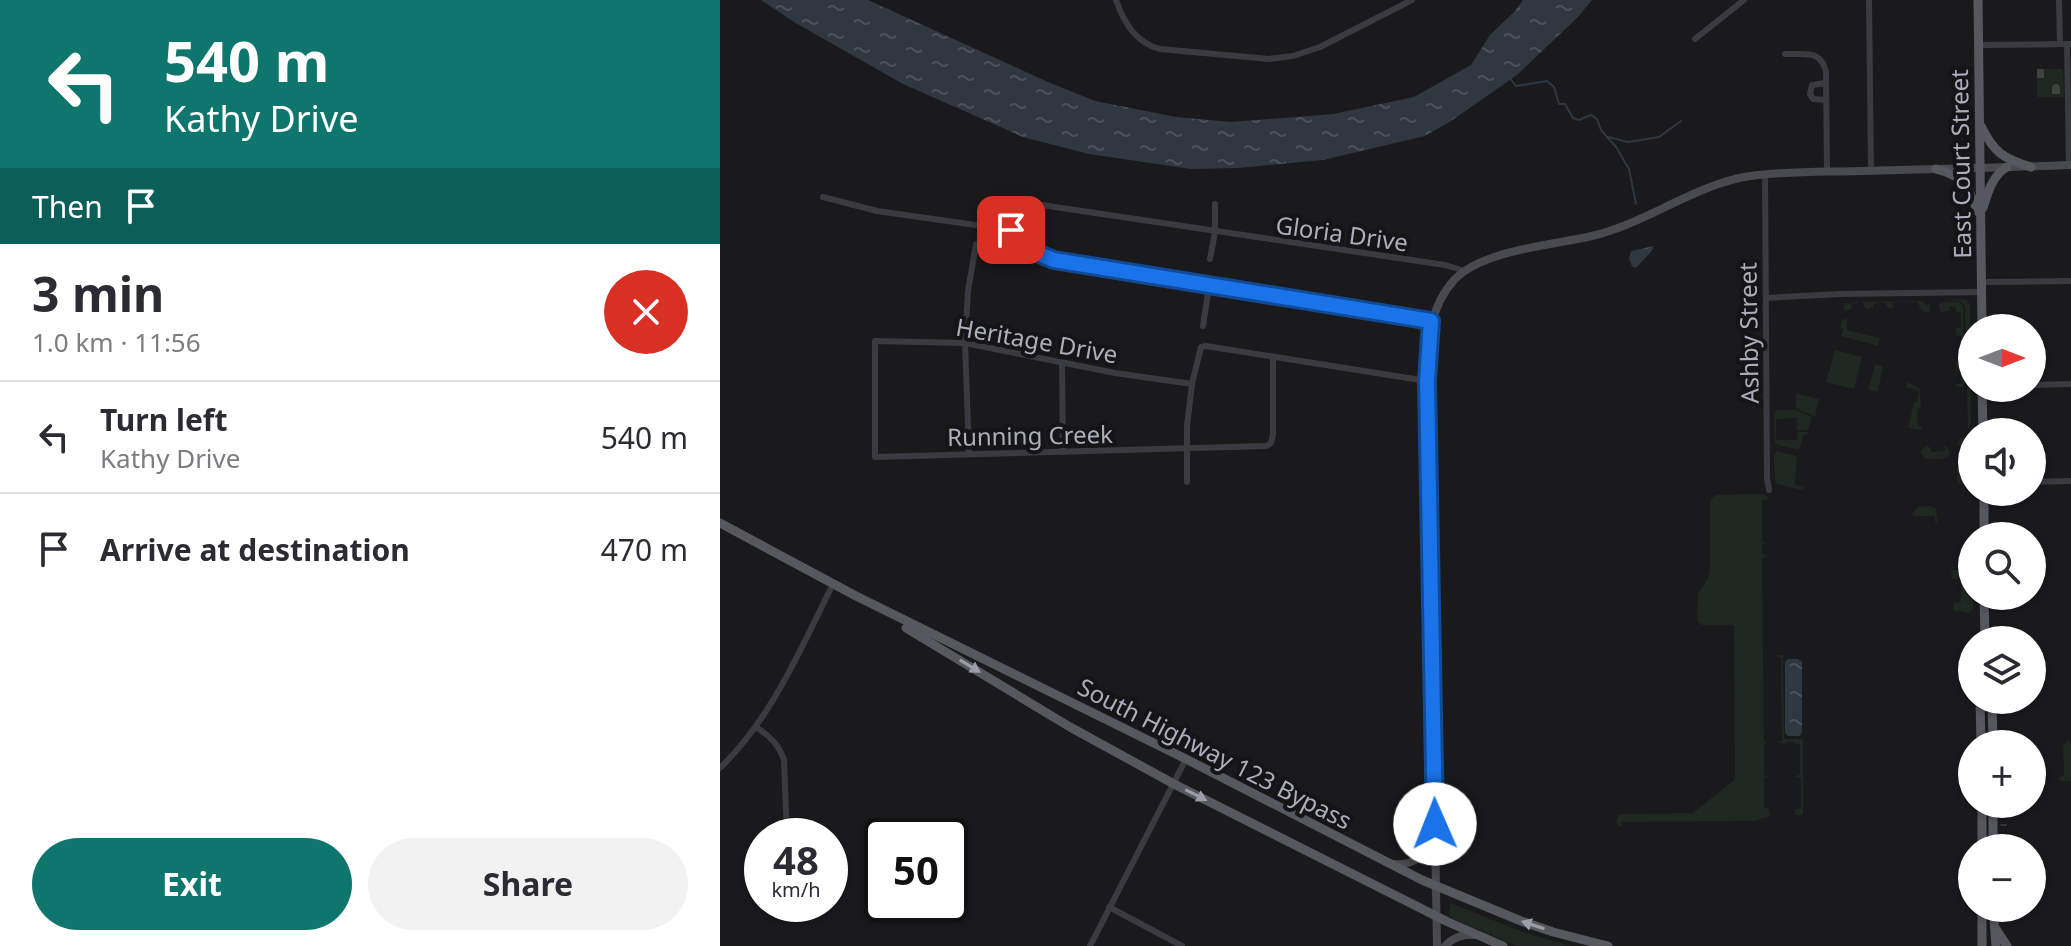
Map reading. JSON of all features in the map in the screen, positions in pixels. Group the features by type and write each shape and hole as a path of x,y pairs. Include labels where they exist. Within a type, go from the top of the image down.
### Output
{"main road":[{"name":"East Court Street","path":"1978,0 1982,314"},
{"path":"1979,123 1998,153 2031,167"},
{"path":"1437,946 1427,381 1431,321 1449,287 1465,271 1489,259 1616,230 1719,184 1749,177 2070,166"},
{"path":"1980,219 1992,184 2007,167"},
{"path":"1936,169 1963,181 1980,219"},
{"name":"South Highway 123 Bypass","path":"720,523 856,596 1435,886 1521,921 1608,946"},
{"name":"South Highway 123 Bypass","path":"856,596 1070,727 1174,784 1503,946"},
{"path":"1391,864 1417,860 1427,851 1435,836"},
{"path":"1973,946 1982,924"},
{"path":"1982,924 1982,946"},
{"path":"1993,925 1996,946"},
{"path":"1993,925 2007,946"},
{"path":"1445,946 1462,935 1478,935"}],"street":[{"path":"1116,0 1132,33 1149,46 1269,59 1293,56 1320,47 1412,0"},
{"path":"1695,39 1744,0"},
{"path":"1869,0 1871,171"},
{"path":"2059,0 2066,44 2070,166"},
{"path":"1978,45 2066,44"},
{"path":"1785,54 1818,56 1824,61 1827,172"},
{"path":"1826,83 1812,85 1810,94 1813,99 1826,100"},
{"name":"Ashby Street","path":"1765,175 1769,490"},
{"path":"823,197 877,211 1011,230 1025,247 1054,260 1431,321"},
{"name":"Gloria Drive","path":"1011,230 1020,208 1035,204 1445,265 1465,271"},
{"path":"1210,259 1215,232 1215,204"},
{"path":"969,454 965,343 968,291 976,244"},
{"path":"1766,298 2071,281"},
{"path":"1203,326 1209,286"},
{"name":"Heritage Drive","path":"875,457 875,341 965,343 1062,363 1192,384"},
{"path":"1187,482 1187,426 1192,384 1201,347 1427,381"},
{"name":"Running Creek","path":"875,457 1266,446 1271,443 1273,435 1273,357"},
{"path":"1062,363 1063,452"},
{"path":"2046,385 2071,384"},
{"path":"2046,482 2071,481"},
{"path":"720,768 756,727 833,584"},
{"path":"756,727 781,750 787,818"},
{"path":"1090,946 1186,759"},
{"path":"1109,907 1182,946"}],"green space":[{"path":"2037,69 2063,69 2064,97 2037,97"},
{"path":"1966,299 1970,304 1970,314 1965,314 1965,306 1960,301 1943,300"},
{"path":"1922,301 1930,304 1929,312 1923,312 1917,302 1894,302 1894,308 1888,308 1884,302 1866,309 1862,302 1851,304 1852,308 1846,311 1843,309 1846,303 1853,302"},
{"path":"1959,302 1963,306 1963,314 1956,312 1955,307 1941,312 1938,305"},
{"path":"1847,318 1847,330 1880,338 1877,347 1841,336 1842,320"},
{"path":"1835,350 1862,357 1854,389 1826,382"},
{"path":"1875,364 1883,366 1878,392 1868,390"},
{"path":"1908,382 1920,389 1921,408 1917,409 1921,430 1908,428 1919,391 1906,387"},
{"path":"1796,393 1819,399 1815,417 1796,408"},
{"path":"1967,402 1971,402 1971,418 1968,418"},
{"path":"1777,410 1796,410 1812,417 1808,430 1797,430 1797,418 1776,419 1776,440 1797,440 1798,432 1808,432 1799,450 1775,444 1774,414"},
{"path":"1928,445 1932,452 1946,451 1943,445 1946,446 1949,456 1926,459 1921,450"},
{"path":"1777,451 1797,456 1795,485 1804,486 1802,490 1775,482 1774,455"},
{"path":"1764,494 1768,497 1768,500 1762,500 1762,541 1767,543 1762,544 1762,554 1768,555 1762,558 1764,741 1769,742 1764,745 1764,775 1769,776 1764,778 1764,808 1769,809 1770,816 1756,821 1622,822 1621,827 1617,825 1620,814 1693,813 1735,779 1734,626 1702,625 1697,621 1698,594 1710,568 1710,502 1716,495"},
{"path":"1931,506 1936,509 1938,524 1935,516 1911,516 1917,507"},
{"path":"1951,570 1958,570 1958,580 1952,579"},
{"path":"1958,602 1958,610 1972,610 1969,613 1954,610 1954,603"},
{"path":"1776,655 1783,655 1784,739 1803,739 1803,815 1795,815 1795,809 1801,808 1801,778 1795,777 1800,774 1800,744 1776,742 1782,741 1781,657"},
{"path":"2069,740 2071,781 2060,781 2059,778 2064,775 2063,744"},
{"path":"1450,903 1523,932 1571,946 1516,946 1449,917"}],"water":[{"path":"761,0 868,0 1095,101 1176,117 1231,122 1333,114 1414,97 1471,65 1490,35 1523,0 1592,0 1517,75 1425,136 1323,160 1191,169 1089,154 1023,137 903,84"},
{"path":"1654,246 1636,268 1632,266 1629,259 1631,251"},
{"path":"1788,659 1802,662 1800,736 1785,733 1785,662"}],"waterway":[{"path":"1509,77 1516,86 1547,81 1554,87 1559,104 1565,104 1573,118 1579,120 1591,115 1597,119 1601,130 1629,169 1636,204"},
{"path":"1608,137 1628,142 1659,137 1681,121"},
{"path":"2001,825 2006,825"}],"route":[{"path":"1011,230 1025,247 1054,260 1431,321 1427,381 1435,824"}]}
